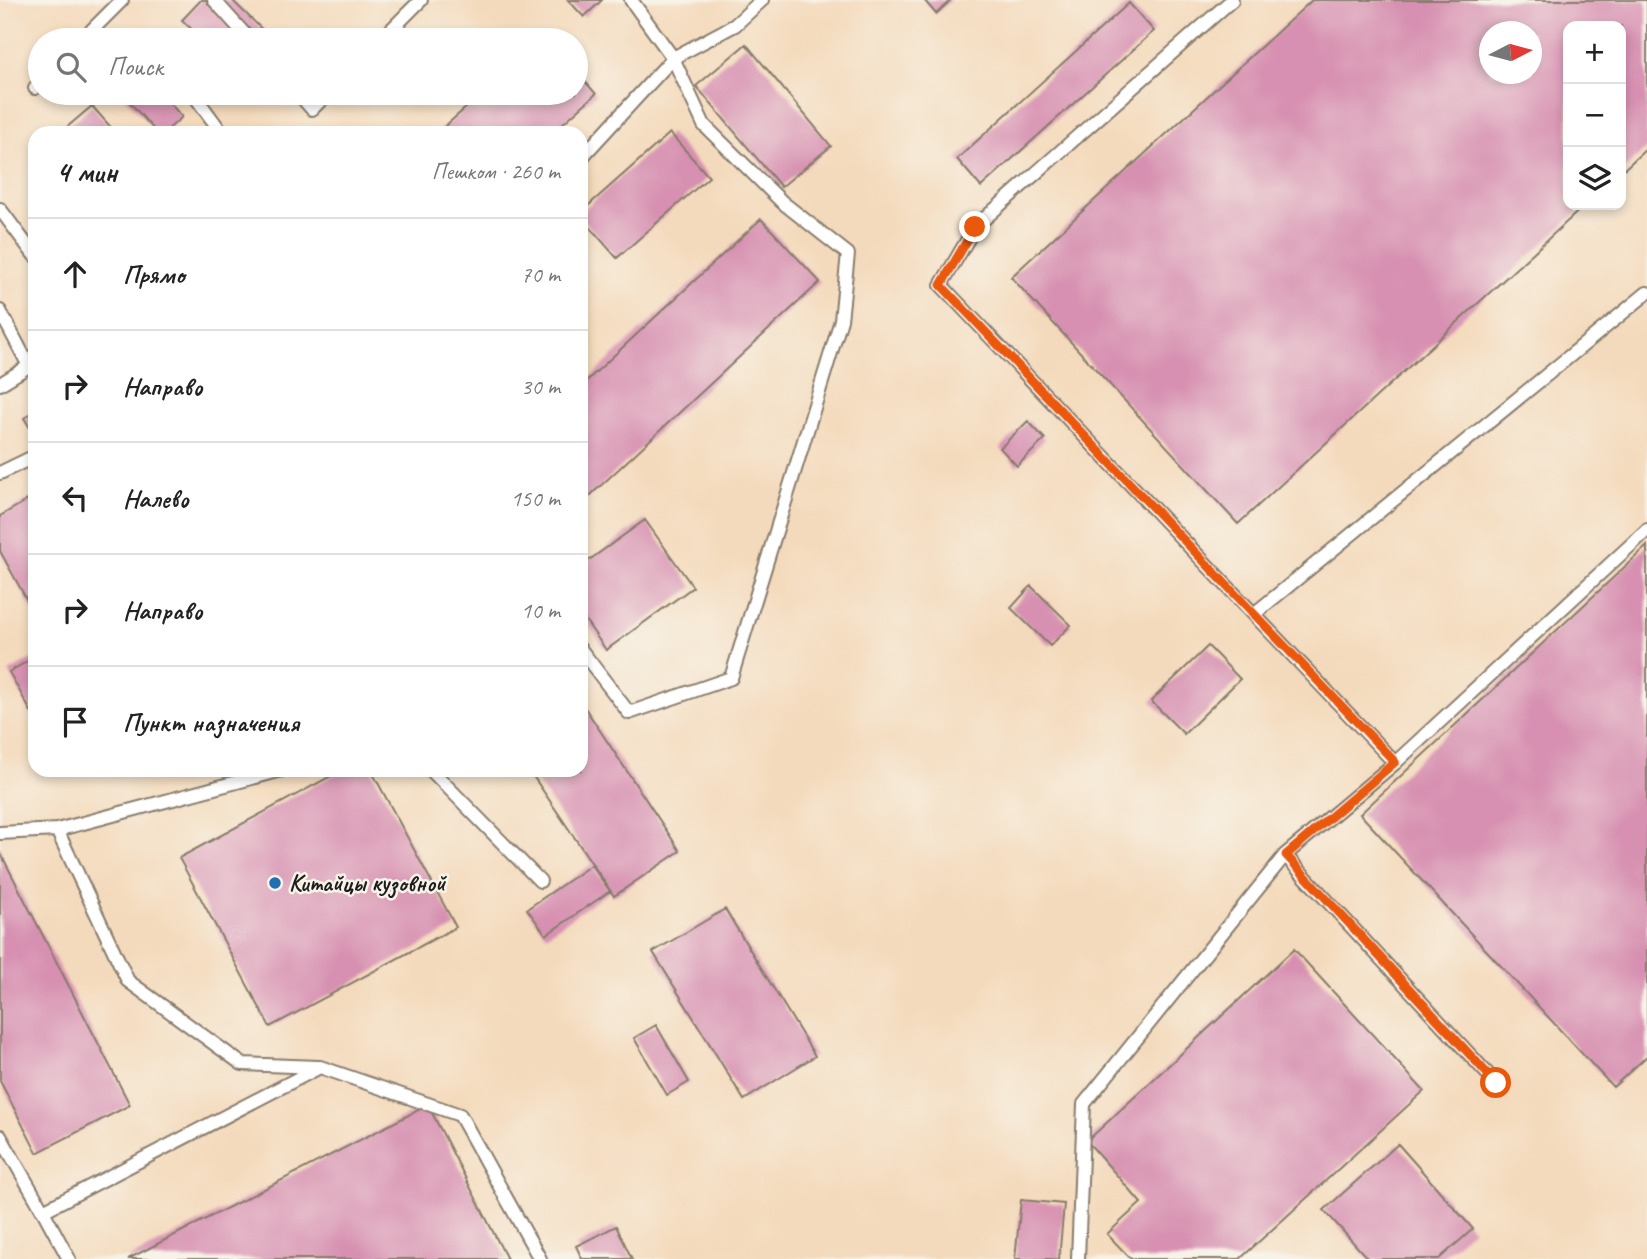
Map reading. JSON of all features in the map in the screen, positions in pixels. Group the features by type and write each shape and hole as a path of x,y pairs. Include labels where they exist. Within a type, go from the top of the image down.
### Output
{"lane":[{"path":"94,28 122,0"},
{"path":"214,0 239,28"},
{"path":"393,28 421,0"},
{"path":"588,659 629,713 732,678 841,320 848,254 782,202 704,125 673,58 631,0"},
{"path":"588,150 673,58 735,26 762,0"},
{"path":"1232,0 975,227 941,285 1395,762"},
{"path":"201,105 217,126"},
{"path":"0,209 28,247"},
{"path":"1254,614 1647,293"},
{"path":"0,312 28,364"},
{"path":"0,384 28,367"},
{"path":"0,473 28,459"},
{"path":"1079,1259 1084,1104 1286,855 1395,762 1647,530"},
{"path":"0,833 57,830 256,777"},
{"path":"438,777 540,881"},
{"path":"57,830 128,981 242,1064 320,1068 460,1115 540,1259"},
{"path":"1286,855 1496,1083"},
{"path":"43,1211 320,1068"},
{"path":"0,1136 69,1259"}],"building":[{"path":"201,0 232,0 261,28 190,28 182,20"},
{"path":"568,0 602,0 584,17"},
{"path":"924,0 951,0 936,14"},
{"path":"1312,0 1647,0 1647,148 1626,167 1626,21 1563,21 1563,210 1580,210 1238,524 1011,277"},
{"path":"1129,3 1154,31 981,187 957,159"},
{"path":"746,44 831,146 781,187 696,86"},
{"path":"588,85 596,94 588,101"},
{"path":"132,105 172,105 182,117 172,126 151,126"},
{"path":"469,105 584,105 560,126 445,126"},
{"path":"92,106 110,126 68,126"},
{"path":"670,133 709,177 617,258 588,225 588,206"},
{"path":"761,219 820,282 588,497 588,380"},
{"path":"1028,421 1045,439 1017,466 1000,448"},
{"path":"28,500 28,602 0,551 0,516"},
{"path":"645,520 693,587 606,650 588,624 588,561"},
{"path":"1647,546 1647,1056 1613,1087 1360,814"},
{"path":"1031,586 1071,625 1050,646 1011,608"},
{"path":"1208,646 1240,679 1184,734 1151,701"},
{"path":"28,661 28,706 9,672"},
{"path":"588,713 680,851 614,896 534,777 588,777"},
{"path":"329,777 375,777 456,927 270,1027 179,858"},
{"path":"0,852 130,1105 37,1153 0,1081"},
{"path":"591,865 610,891 546,935 527,909"},
{"path":"725,909 815,1056 744,1100 653,952"},
{"path":"1294,949 1424,1091 1240,1259 1131,1259 1107,1234 1141,1203 1087,1141"},
{"path":"656,1025 689,1082 667,1095 634,1038"},
{"path":"428,1105 507,1259 128,1259"},
{"path":"1398,1144 1473,1229 1439,1259 1368,1259 1324,1210"},
{"path":"1021,1200 1064,1204 1059,1259 1015,1259"},
{"path":"616,1226 632,1259 582,1259 576,1246"}],"place":[{"name":"Китайцы кузовной","path":"275,883"}],"route":[{"path":"975,227 941,285 1395,762 1286,855 1496,1083"}]}
